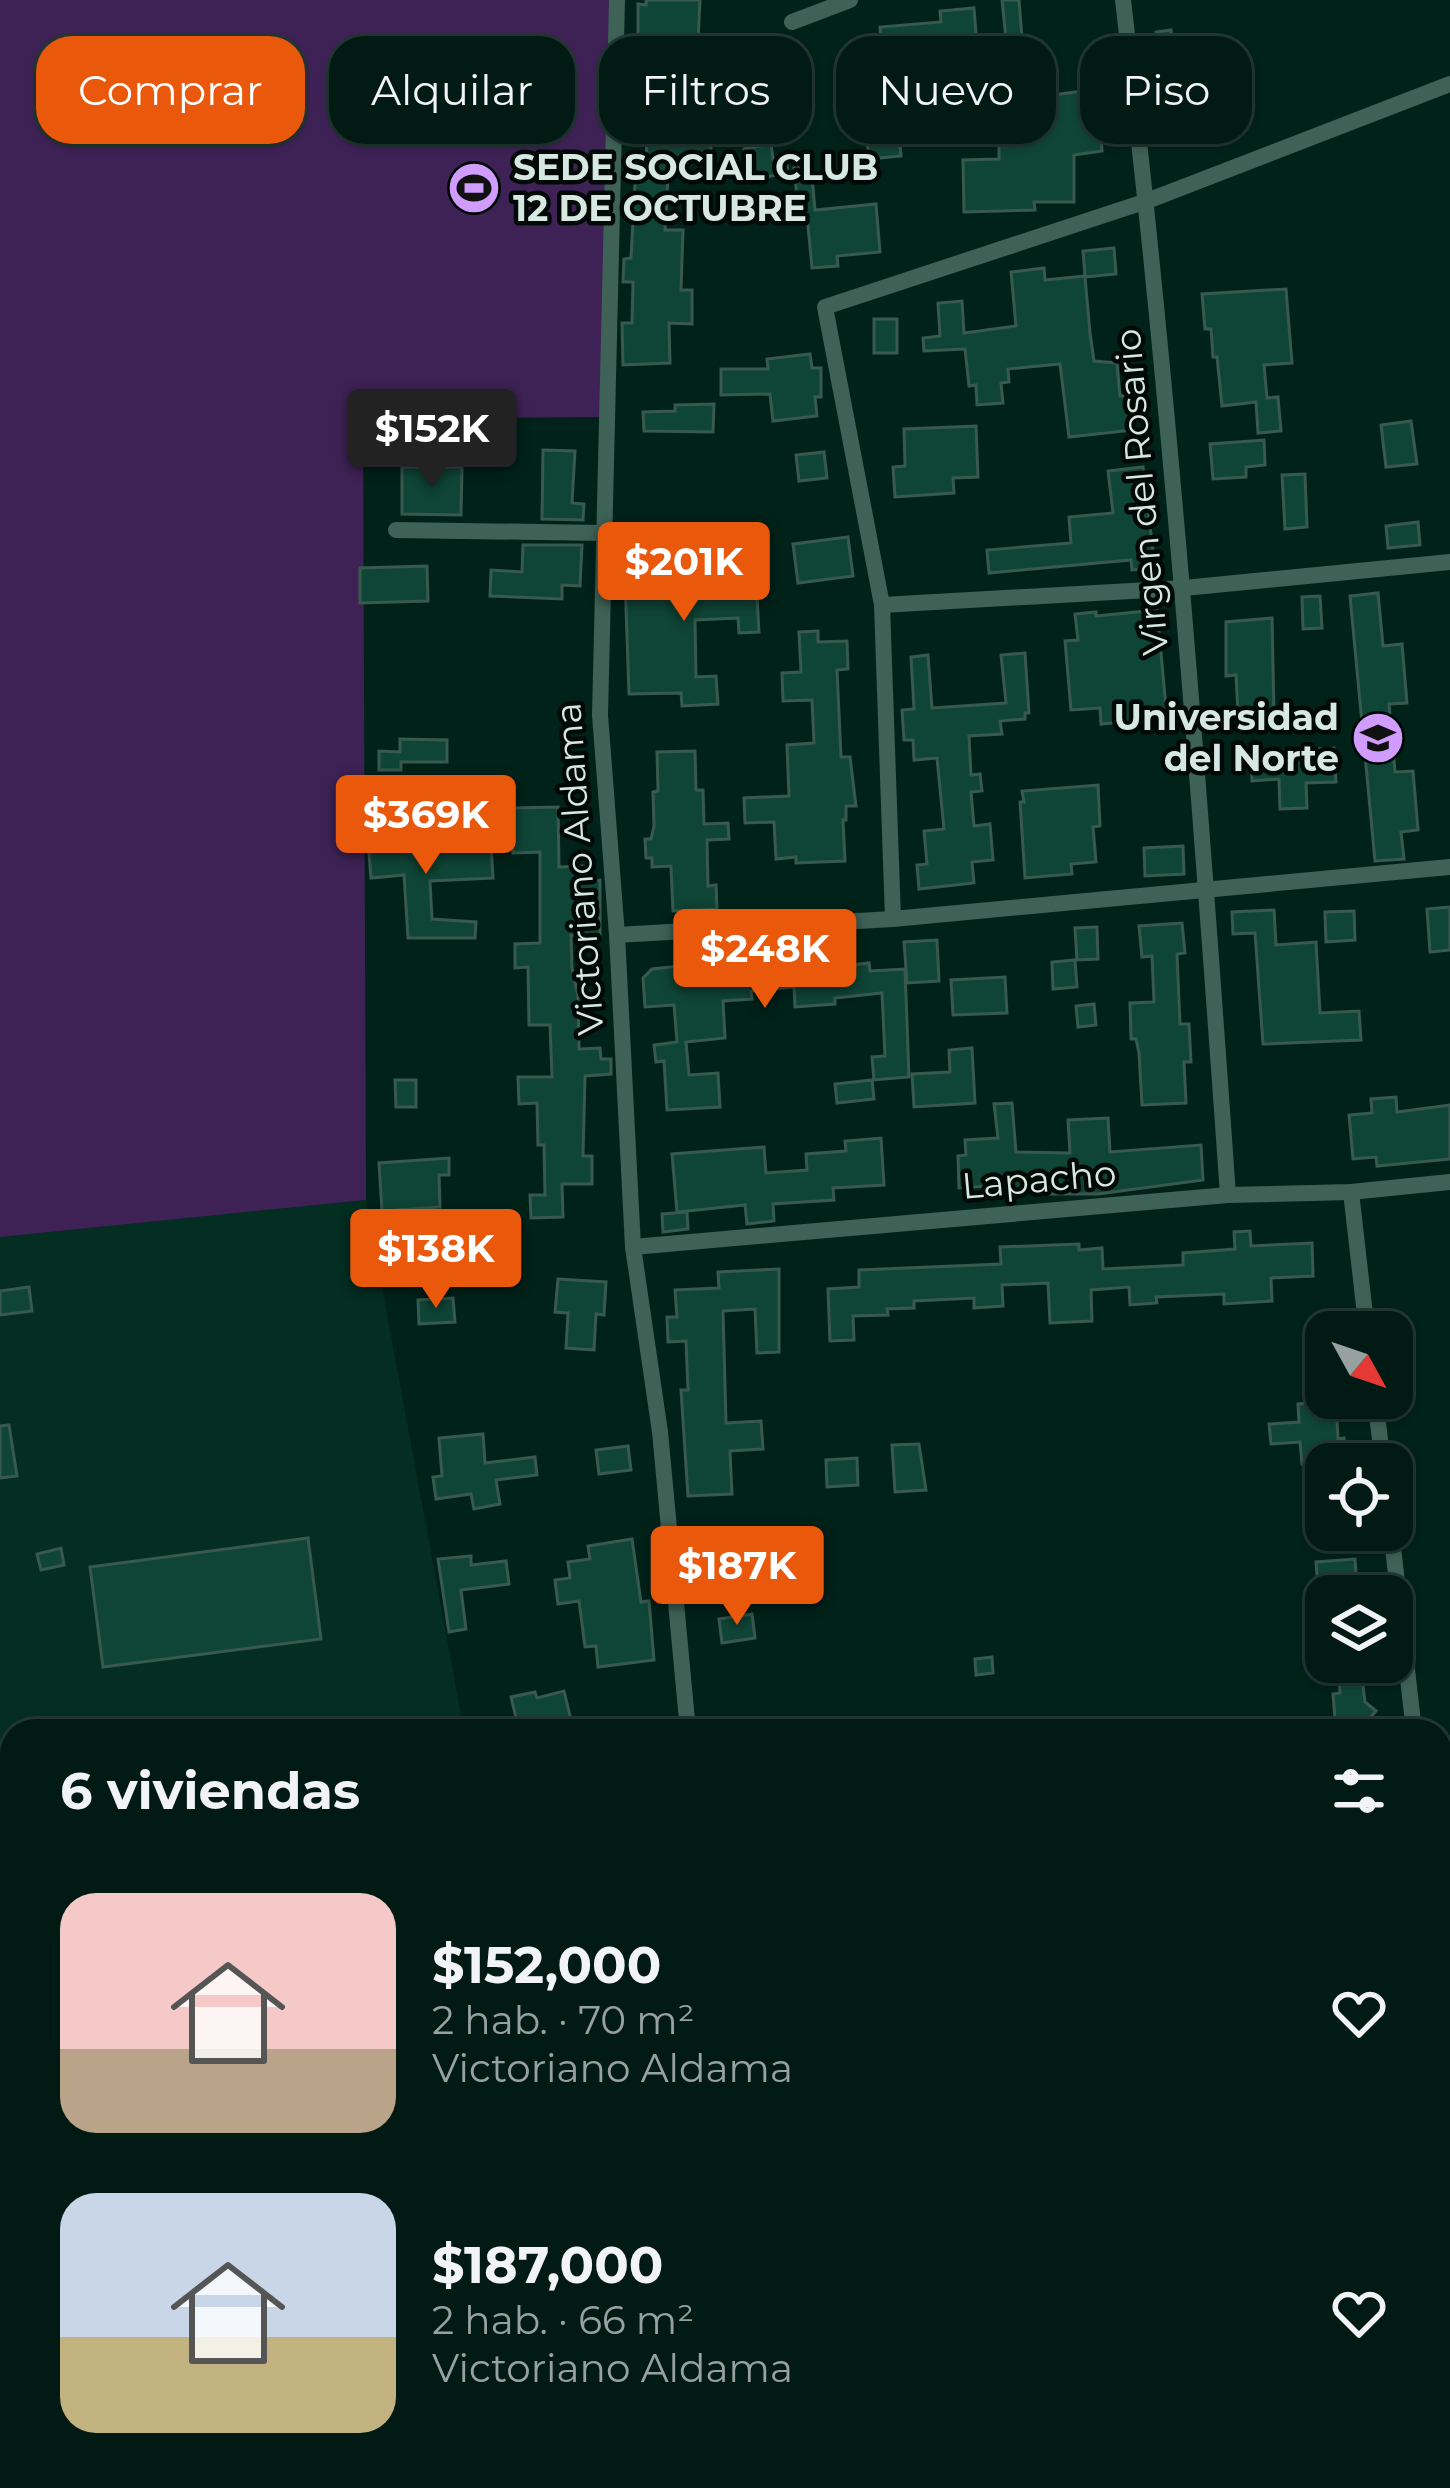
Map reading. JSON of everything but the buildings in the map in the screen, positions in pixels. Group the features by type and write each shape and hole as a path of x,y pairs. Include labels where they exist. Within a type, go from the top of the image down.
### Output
{"street":[{"name":"Victoriano Aldama","path":"617,0 600,715 633,1247 660,1432 687,1719"},
{"path":"792,22 850,0"},
{"name":"Virgen del Rosario","path":"1123,0 1184,589 1228,1195"},
{"path":"893,919 882,604 825,307 1147,201 1450,84"},
{"path":"396,530 602,533"},
{"path":"882,604 1184,589 1450,562"},
{"path":"617,935 893,919 1450,867"},
{"name":"Lapacho","path":"633,1247 1228,1195 1351,1192 1450,1182"},
{"path":"1351,1192 1365,1311"},
{"path":"1393,1551 1413,1719"}],"shaded area":[{"path":"0,0 614,0 613,36 599,36 599,144 610,144 603,417 363,419 366,1200 0,1237"},
{"path":"366,1200 462,1719 0,1719 0,1237"}],"place":[{"name":"SEDE SOCIAL CLUB 12 DE OCTUBRE","path":"474,188"},
{"name":"Universidad del Norte","path":"1378,738"}]}
